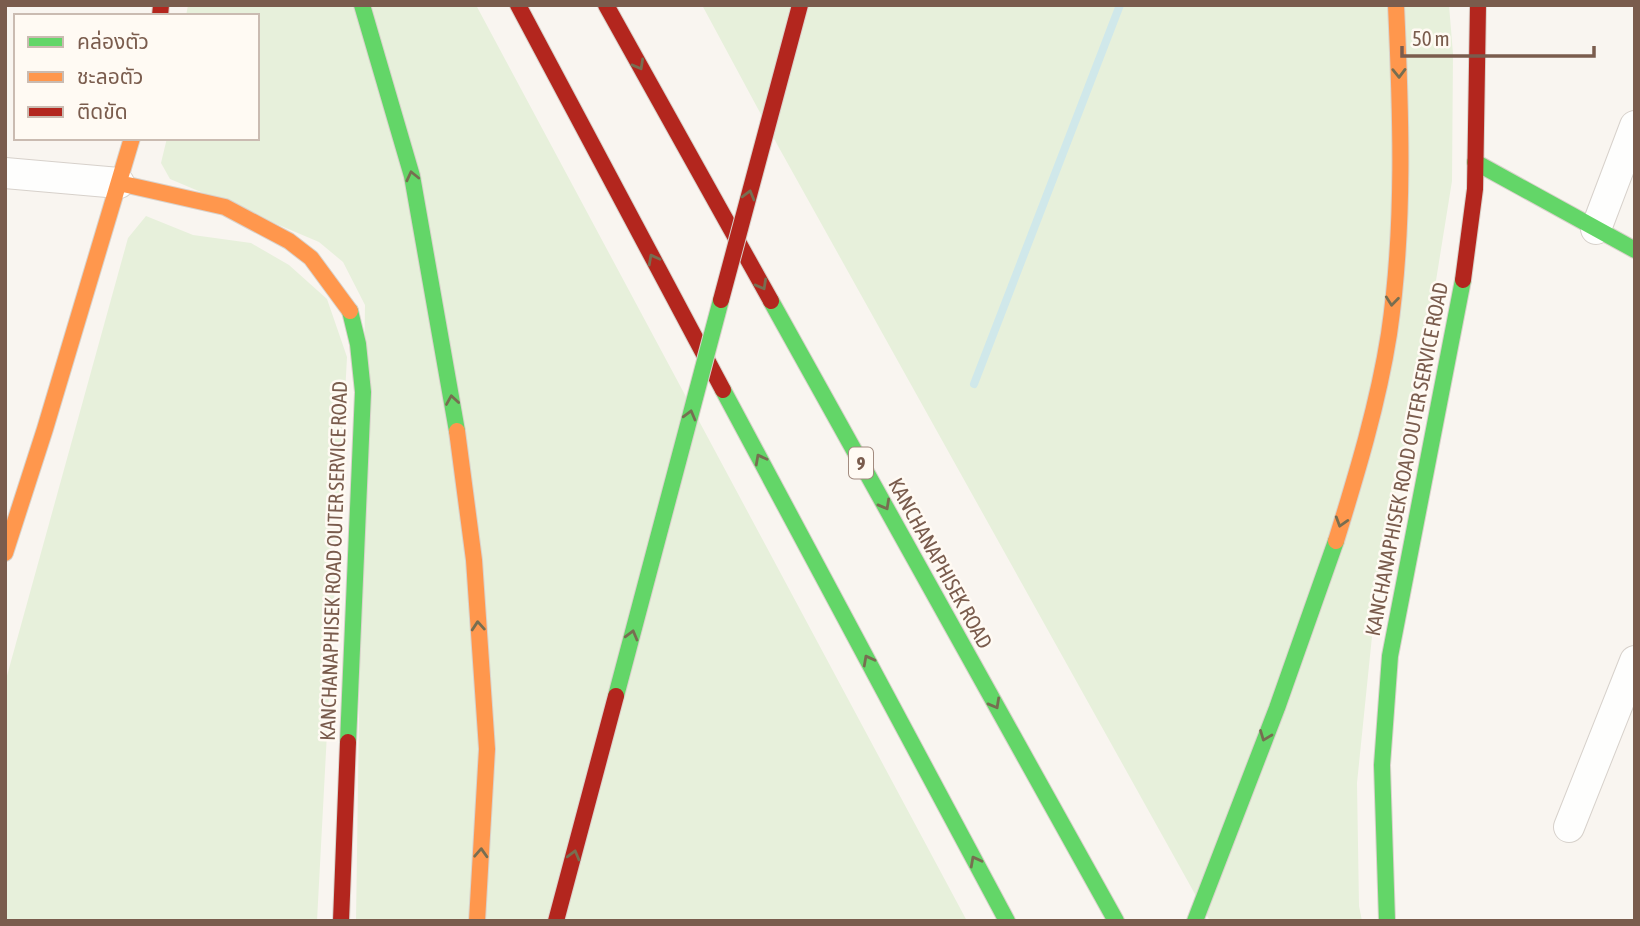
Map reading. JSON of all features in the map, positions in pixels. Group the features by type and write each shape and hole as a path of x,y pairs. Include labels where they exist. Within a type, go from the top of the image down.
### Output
{"main road":[{"path":"362,5 412,176 440,325 474,560 487,749 477,921"},
{"path":"518,5 1007,921"},
{"name":"KANCHANAPHISEK ROAD","path":"606,5 1116,921"},
{"path":"556,921 800,5"},
{"path":"1195,921 1296,656 1334,543 1365,443 1388,341 1398,235 1399,64 1395,5"},
{"name":"KANCHANAPHISEK ROAD OUTER SERVICE ROAD","path":"1387,921 1382,765 1390,656 1460,291 1475,190 1478,5"},
{"path":"5,553 131,140"},
{"path":"1475,162 1635,250"},
{"name":"KANCHANAPHISEK ROAD OUTER SERVICE ROAD","path":"119,183 225,207 289,241 311,258 348,308 358,344 363,392 341,921"}],"street":[{"path":"1597,229 1635,126"},
{"path":"5,173 119,183"},
{"path":"1569,827 1635,661"}],"green space":[{"path":"188,5 476,5 967,921 356,921 365,305 343,262 319,242 170,179 161,163 167,140 259,140 259,14 186,14"},
{"path":"702,5 1449,5 1453,54 1452,181 1420,380 1379,568 1357,783 1359,906 1362,921 1210,921"},
{"path":"146,216 193,235 251,243 289,265 327,299 347,357 317,921 5,921 5,683 128,238"}],"waterway":[{"path":"974,384 1120,5"}],"traffic: fast":[{"path":"362,5 412,176 457,431"},
{"path":"1475,162 1635,250"},
{"path":"1387,921 1382,765 1390,656 1463,280"},
{"path":"616,696 721,300"},
{"path":"771,301 1116,921"},
{"path":"348,742 363,392 358,344 350,311"},
{"path":"723,390 1007,921"},
{"path":"1195,921 1277,708 1336,541"}],"traffic: slow":[{"path":"1336,541 1373,412 1389,334 1394,293 1400,211 1396,5"},
{"path":"5,553 131,140"},
{"path":"119,183 225,207 289,241 311,258 350,311"},
{"path":"457,431 474,560 487,749 477,921"}],"traffic: jam":[{"path":"160,14 161,5"},
{"path":"518,5 723,390"},
{"path":"606,5 771,301"},
{"path":"721,300 800,5"},
{"path":"1463,280 1475,189 1478,5"},
{"path":"556,921 616,696"},
{"path":"341,921 348,742"}]}
